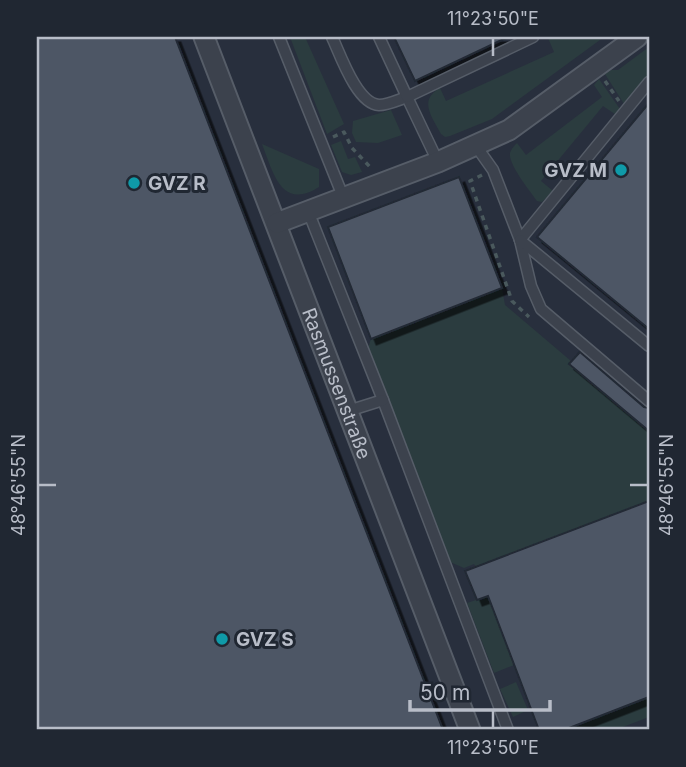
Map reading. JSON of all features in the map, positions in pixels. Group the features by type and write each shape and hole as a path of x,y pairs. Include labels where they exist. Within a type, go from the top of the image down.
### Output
{"street":[{"name":"Rasmussenstraße","path":"204,37 470,730"},
{"path":"277,223 438,162 509,130 637,37"}],"lane":[{"path":"279,37 344,199"},
{"path":"332,37 356,88 369,101 379,105 407,97 533,37"},
{"path":"379,37 438,162"},
{"path":"520,240 649,82"},
{"path":"476,146 493,170 520,240 531,285 541,309 649,401"},
{"path":"308,211 508,730"},
{"path":"520,240 649,346"},
{"path":"348,411 383,400"}],"path":[{"path":"596,68 625,111"},
{"path":"321,142 344,132 352,148 374,170"},
{"path":"493,170 470,181 512,301 530,318"}],"shaded area":[{"path":"290,37 305,37 344,124 327,134"},
{"path":"604,37 492,119 450,136 441,134 429,109 428,103 433,93 440,88 446,101 554,52 548,38"},
{"path":"649,47 649,74 626,107 605,74 618,70"},
{"path":"599,79 622,112 618,116 603,106 541,181 553,191 542,202 537,201 512,164 511,150 517,143 526,155 602,97 594,85"},
{"path":"391,110 402,135 378,143 356,142 352,133 353,121"},
{"path":"341,141 348,159 355,157 362,172 351,175 342,172 331,145"},
{"path":"262,144 319,169 319,187 306,193 287,191 275,176"},
{"path":"502,288 505,305 571,361 568,363 649,429 649,501 476,567 474,564 464,568 450,562 368,348 371,339"},
{"path":"488,596 514,665 494,673 467,603"},
{"path":"516,682 528,710 513,717 500,689"},
{"path":"649,697 649,717 615,730 567,729"}],"building":[{"path":"37,37 175,37 443,730 37,730"},
{"path":"394,37 508,37 415,81"},
{"name":"GVZ M","path":"649,103 649,329 537,237"},
{"path":"459,177 502,288 371,339 328,227"},
{"path":"580,352 644,407 649,408 649,431 569,364"},
{"path":"649,501 649,697 564,730 539,730 488,596 477,600 465,571"}],"place":[{"name":"GVZ M","path":"621,170"},
{"name":"GVZ R","path":"134,183"},
{"name":"GVZ S","path":"222,639"}]}
